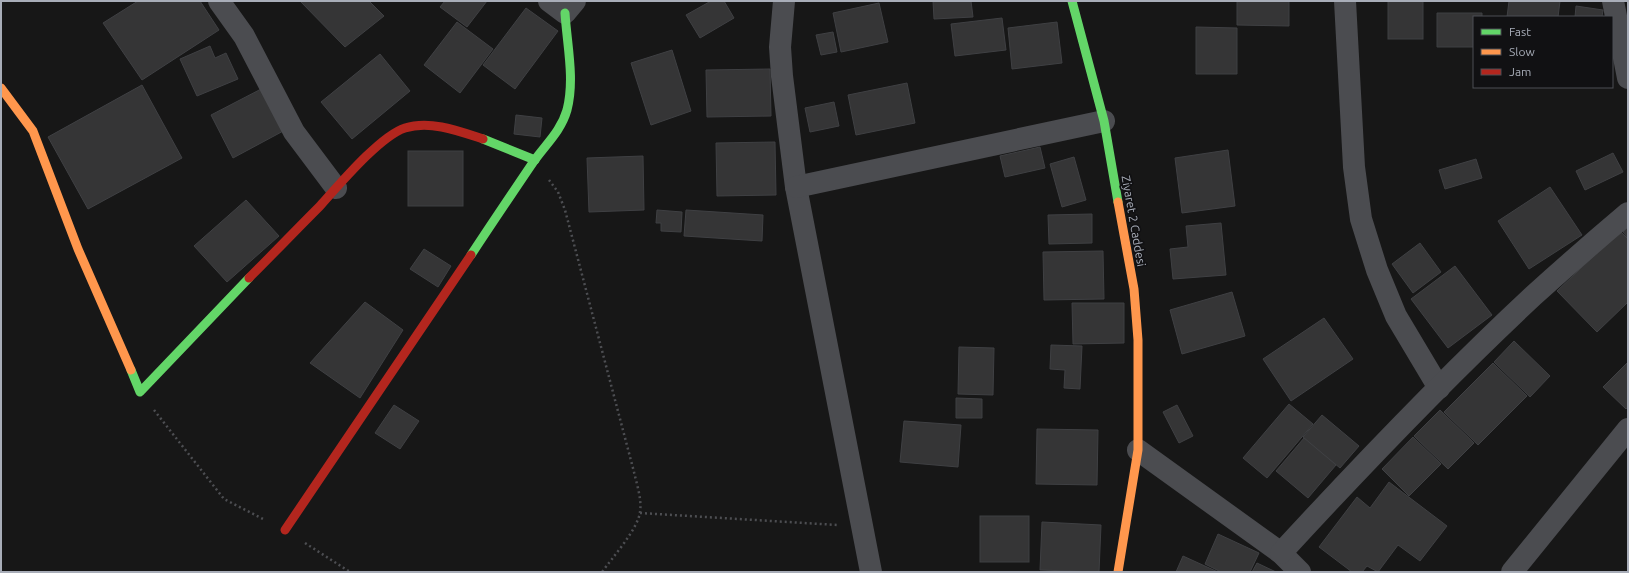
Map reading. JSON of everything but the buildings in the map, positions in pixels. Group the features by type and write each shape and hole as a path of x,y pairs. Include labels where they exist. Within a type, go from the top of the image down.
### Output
{"street":[{"path":"219,1 244,36 294,132 336,188"},
{"path":"784,1 780,48 796,188 872,572"},
{"name":"Ziyaret 2 Caddesi","path":"1072,1 1104,121 1134,289 1138,340 1138,450 1118,572"},
{"path":"1345,1 1354,167 1361,219 1376,270 1396,316 1439,388"},
{"path":"1613,1 1628,78"},
{"path":"285,530 535,160 562,124 567,108 570,86 563,5"},
{"path":"1,88 33,131 78,249 140,392 336,188 386,139 404,128 426,125 450,128 535,160"},
{"path":"796,188 1104,121"},
{"path":"1281,553 1370,458 1439,388 1533,296 1628,212"},
{"path":"1512,572 1628,429"},
{"path":"1138,450 1281,553 1300,572"}],"path":[{"path":"535,160 558,192 565,210 639,495 640,513 630,535 602,572"},
{"path":"140,392 224,499 285,530 350,572"},
{"path":"640,513 862,526"}],"traffic: fast":[{"path":"1072,1 1104,121 1118,202"},
{"path":"471,255 534,161 557,131 564,118 567,110 570,86 570,62 565,13"},
{"path":"483,139 535,160"},
{"path":"131,370 140,392 249,278"}],"traffic: slow":[{"path":"1,88 33,131 78,249 131,370"},
{"path":"1118,202 1134,289 1138,340 1138,450 1118,572"}],"traffic: jam":[{"path":"249,278 320,206 360,162 395,133 405,128 424,125 454,130 483,139"},
{"path":"285,530 471,255"}]}
